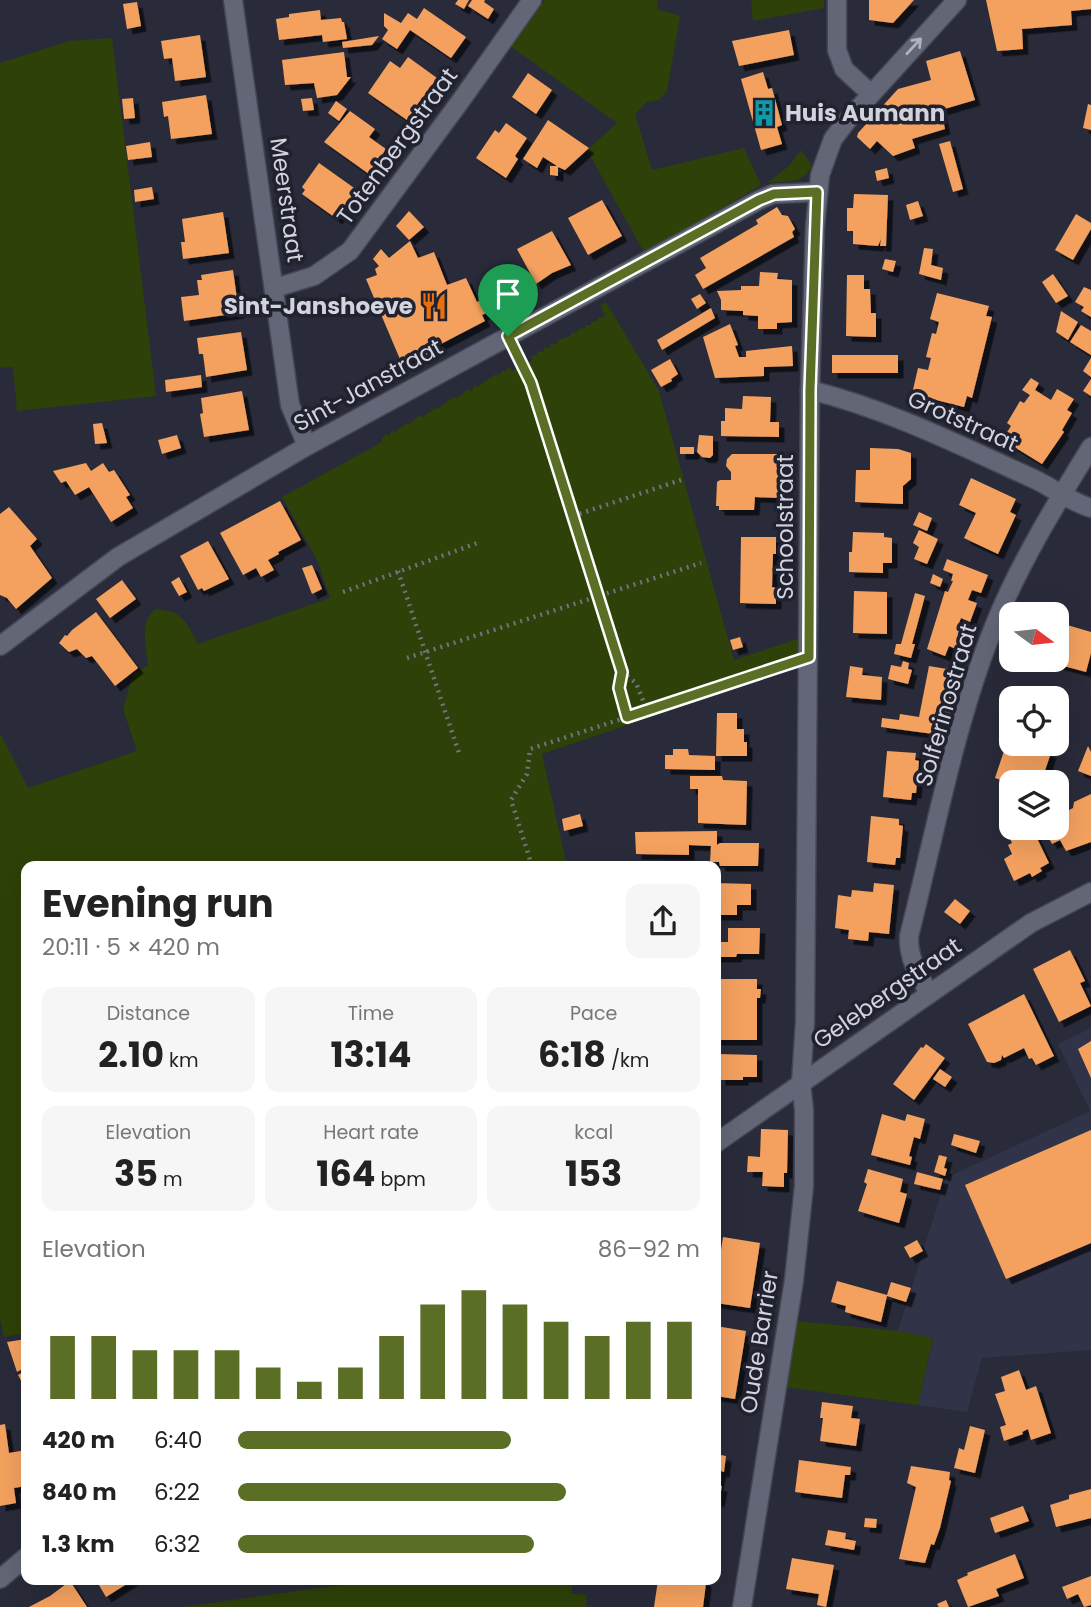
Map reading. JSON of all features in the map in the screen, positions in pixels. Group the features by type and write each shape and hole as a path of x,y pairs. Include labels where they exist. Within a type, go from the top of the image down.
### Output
{"street":[{"name":"Meerstraat","path":"233,0 290,405 307,446"},
{"name":"Totenbergstraat","path":"275,288 314,276 350,251 532,0"},
{"path":"837,0 837,50 844,69 870,93 957,0"},
{"name":"Schoolstraat","path":"801,1083 806,1020 810,390 817,192 833,139 870,93"},
{"name":"Sint-Janstraat","path":"0,646 118,557 307,446 759,200 774,194 817,192"},
{"name":"Grotstraat","path":"810,390 883,412 1091,508"},
{"name":"Solferinostraat","path":"929,993 914,967 909,950 909,936 961,728 995,624 1041,529 1091,447"},
{"name":"Gelebergstraat","path":"721,1139 1031,923 1091,892"},
{"name":"Oude Barrier","path":"742,1607 794,1280 804,1186 804,1110 801,1083"},
{"path":"0,1579 21,1561"}],"path":[{"path":"508,336 531,383 598,595 622,672 619,688 627,717"},
{"path":"573,516 681,480"},
{"path":"343,592 480,542"},
{"path":"407,659 701,563"},
{"path":"398,571 459,752"},
{"path":"530,861 510,800 527,774 530,749 809,657"},
{"path":"622,672 636,683 647,710"}],"shaded area":[{"path":"1091,1028 1091,1350 982,1358 967,1412 918,1405 933,1339 898,1331 946,1178 1090,1111 1058,1044"}],"green space":[{"path":"545,0 658,0 657,9 680,16 667,91 659,100 647,102 635,114 652,170 744,148 761,185 645,254 587,150 617,123 509,45"},
{"path":"751,0 824,0 824,8 753,21"},
{"path":"112,38 156,396 17,411 13,367 0,368 0,63 69,41"},
{"path":"801,150 812,166 803,177 792,181 767,183 789,166"},
{"path":"606,302 659,391 734,660 800,638 799,667 542,754 566,861 21,861 21,1334 4,1337 0,1319 0,733 28,788 137,751 123,709 133,674 148,665 145,628 155,609 178,615 198,644 330,598 318,562 282,497 382,442 386,434 389,436 393,430 395,432 420,415 423,417 468,389 471,391 475,385 477,387 496,374 498,376 503,370 505,372 510,367 512,371 533,360 531,356 551,347 551,344 558,344 557,340 571,336 571,333 578,332 578,329 585,328 585,325 591,325 591,322 598,321 598,318 605,317 601,305"},
{"path":"796,1321 898,1331 933,1338 918,1405 785,1387"},
{"path":"340,1585 573,1585 571,1593 587,1595 586,1607 183,1607"}],"building":[{"path":"458,0 469,0 464,9 455,4"},
{"path":"472,0 485,0 484,2 494,9 488,19 468,6"},
{"path":"869,0 914,0 893,23 869,20"},
{"path":"986,0 1091,0 1091,9 1071,11 1072,25 1022,29 1023,49 997,51"},
{"path":"137,2 141,26 127,29 123,4"},
{"path":"424,8 466,37 451,58 410,30 397,49 382,39 388,30 384,26 384,13 401,23 408,13 417,19"},
{"path":"320,10 321,20 341,18 347,39 323,42 322,35 279,40 276,19 289,17 289,14"},
{"path":"789,30 794,55 739,66 732,41"},
{"path":"200,35 206,77 175,81 172,58 164,59 161,41"},
{"path":"379,36 372,45 343,48 342,42"},
{"path":"960,51 975,100 941,110 945,129 912,139 915,148 893,156 877,141 870,149 857,137 898,89 931,80 926,61"},
{"path":"344,52 347,77 351,77 337,95 317,98 314,83 285,85 282,60"},
{"path":"408,57 437,78 407,120 368,93 390,61 400,68"},
{"name":"Huis Aumann","path":"763,72 768,89 772,88 782,125 777,127 782,144 761,150 741,79"},
{"path":"528,73 552,90 536,114 512,97"},
{"path":"206,95 212,134 171,139 168,116 164,117 162,102"},
{"path":"133,98 135,118 124,119 122,99"},
{"path":"312,98 314,110 303,111 301,99"},
{"path":"336,101 347,109 339,121 328,113"},
{"path":"1088,104 1091,105 1091,130 1083,128"},
{"path":"350,111 375,129 369,137 386,149 369,174 324,142"},
{"path":"548,120 589,148 565,170 558,167 558,176 550,175 550,166 557,166 543,157 537,168 523,159"},
{"path":"506,123 527,138 515,156 518,159 506,178 476,158 495,130 499,133"},
{"path":"950,141 963,189 953,192 939,144"},
{"path":"150,142 152,157 128,160 126,146"},
{"path":"319,163 357,190 337,219 302,194 305,190 302,187"},
{"path":"887,168 889,178 877,181 875,171"},
{"path":"152,187 154,199 135,202 134,190"},
{"path":"854,194 888,195 886,246 880,246 881,239 878,246 853,244 853,231 847,231 847,208 853,208"},
{"path":"602,200 622,236 588,255 568,218"},
{"path":"918,201 923,216 910,220 906,205"},
{"path":"777,207 782,215 788,216 795,229 792,232 794,237 703,289 695,275 706,268 700,258 758,224 756,220"},
{"path":"409,211 424,227 409,240 396,226"},
{"path":"223,212 229,253 183,259 181,242 185,242 182,219"},
{"path":"1076,214 1091,223 1091,229 1073,260 1055,250"},
{"path":"552,231 571,265 536,284 517,249"},
{"name":"Sint-Janshoeve","path":"410,241 418,258 434,252 447,285 466,278 477,302 487,297 493,310 482,315 485,321 437,346 438,350 402,364 366,279 377,275 375,269 379,266 373,259 381,249 389,258"},
{"path":"924,248 933,249 931,265 943,268 941,280 919,274"},
{"path":"885,259 896,261 893,272 882,269"},
{"path":"233,270 239,313 184,321 181,297 199,295 197,280 202,280 201,275"},
{"path":"760,272 778,273 777,279 792,280 792,322 777,323 777,329 758,329 758,316 743,315 743,311 721,310 717,291 741,290 741,286 759,286"},
{"path":"1053,274 1068,296 1056,303 1042,282"},
{"path":"847,275 864,275 864,289 870,289 871,313 876,313 876,337 846,336"},
{"path":"1084,287 1091,290 1091,317 1081,311 1084,307 1075,302"},
{"path":"514,288 517,295 500,304 497,297"},
{"path":"937,293 989,306 986,316 992,317 972,398 967,396 964,407 912,394 918,368 928,370 931,358 926,357 932,333 936,334 939,322 930,319"},
{"path":"700,294 706,303 697,309 691,299"},
{"path":"711,308 715,318 662,350 657,340"},
{"path":"1061,311 1078,322 1068,340 1056,332"},
{"path":"730,324 738,345 735,346 739,357 746,357 746,351 792,346 793,366 764,367 764,376 715,378 703,337"},
{"path":"1081,325 1091,331 1091,355 1070,342"},
{"path":"241,332 247,370 206,377 203,354 199,354 197,338"},
{"path":"832,355 898,355 898,373 832,373"},
{"path":"1091,358 1091,377 1083,371"},
{"path":"670,359 678,374 661,387 651,370"},
{"path":"201,375 202,387 166,392 165,380"},
{"path":"1031,378 1039,383 1035,390 1051,400 1057,389 1074,399 1067,410 1072,413 1062,430 1064,432 1042,464 1011,445 1014,439 1006,434 1011,426 1007,423 1020,401 1024,403 1030,395 1022,390"},
{"path":"1091,379 1091,396 1083,391"},
{"path":"242,391 249,430 204,437 200,414 203,413 201,398"},
{"path":"743,396 771,397 770,422 779,422 779,437 721,436 721,421 725,421 725,408 742,409"},
{"path":"102,423 107,443 95,444 93,424"},
{"path":"177,435 181,448 162,454 158,440"},
{"path":"699,435 713,436 713,455 710,458 702,457 697,452"},
{"path":"680,447 694,447 694,454 680,454"},
{"path":"870,448 898,449 911,453 911,479 903,486 903,504 855,502 856,470 870,470"},
{"path":"732,454 778,454 779,498 755,497 754,510 719,510 719,506 716,506 717,482 731,480 731,472 726,466 727,459"},
{"path":"86,463 91,471 103,463 109,472 114,470 130,495 126,497 133,508 111,522 89,487 75,495 66,481 61,483 53,471"},
{"path":"971,478 1016,499 1010,512 1016,515 998,554 964,538 976,513 959,505"},
{"path":"280,501 301,540 268,560 274,570 261,577 256,568 243,575 220,533"},
{"path":"9,507 37,539 30,546 52,578 16,609 7,598 0,595 0,514"},
{"path":"919,512 932,518 927,531 913,525"},
{"path":"919,530 938,539 927,564 914,559 919,547 913,543"},
{"path":"853,532 884,533 884,537 892,538 892,563 883,563 883,573 849,572"},
{"path":"741,537 776,537 772,587 776,588 776,604 740,603"},
{"path":"208,541 229,579 204,591 202,588 198,590 180,556"},
{"path":"947,559 988,575 981,593 972,590 968,600 977,603 970,622 961,618 957,628 966,632 958,650 949,646 945,656 927,649 945,591 948,592 953,581 953,574 943,570"},
{"path":"312,565 322,589 312,594 302,568"},
{"path":"933,574 943,579 940,587 930,583"},
{"path":"179,577 187,592 179,596 171,582"},
{"path":"122,580 136,599 110,618 96,599"},
{"path":"854,591 887,592 887,634 853,633"},
{"path":"915,593 925,596 912,644 915,644 911,658 894,654 896,644 901,644"},
{"path":"96,612 138,668 115,686 92,656 86,658 77,649 69,652 59,643 65,635"},
{"path":"1069,626 1091,632 1091,653 1086,672 1069,667"},
{"path":"740,637 743,647 733,650 730,640"},
{"path":"903,661 909,663 908,669 912,670 908,684 888,679 891,665 901,667"},
{"path":"850,666 863,668 862,675 882,677 881,700 846,697"},
{"path":"929,666 959,671 949,722 943,722 941,735 881,727 882,718 899,720 900,714 919,717"},
{"path":"717,713 737,713 737,729 744,729 747,756 716,756"},
{"path":"1088,746 1091,752 1091,776 1078,771"},
{"path":"673,749 688,749 689,755 715,756 715,770 665,769 665,755 673,755"},
{"path":"887,751 916,753 915,760 919,761 916,793 912,793 911,800 883,797"},
{"path":"1002,756 1050,756 1045,770 999,770 999,779 995,778"},
{"path":"690,776 722,776 723,780 747,781 746,825 698,823 698,789 690,789"},
{"path":"1091,794 1091,842 1066,851 1060,840 1069,840 1069,810 1073,808 1074,802"},
{"path":"580,814 583,826 564,831 562,819"},
{"path":"871,816 899,819 899,825 903,826 900,858 896,858 895,865 867,862"},
{"path":"717,831 717,845 759,843 758,866 721,866 721,861 710,861 711,846 689,845 689,855 636,854 635,832"},
{"path":"1011,840 1038,840 1049,863 1032,877 1030,873 1014,881 1004,859 1012,854 1008,845 1012,843"},
{"path":"721,883 751,884 751,905 737,905 737,915 721,915"},
{"path":"874,883 894,885 889,934 869,932 868,941 848,939 849,930 835,928 838,895 851,897 852,890 873,892"},
{"path":"955,899 970,911 960,924 944,912"},
{"path":"728,928 760,928 759,954 721,957 721,942 728,942"},
{"path":"1070,950 1085,981 1080,983 1091,1006 1059,1022 1033,969"},
{"path":"721,979 757,979 757,989 761,989 760,998 757,998 757,1040 721,1040"},
{"path":"1024,994 1054,1056 1036,1065 1032,1058 1029,1059 1024,1048 1004,1058 1002,1055 1001,1060 994,1063 987,1062 968,1024"},
{"path":"1091,1041 1091,1078 1078,1049"},
{"path":"926,1044 945,1058 914,1100 893,1084"},
{"path":"721,1054 757,1055 757,1077 743,1077 743,1080 721,1080"},
{"path":"940,1069 952,1077 945,1087 933,1079"},
{"path":"882,1114 905,1121 907,1114 925,1119 920,1139 914,1137 909,1156 912,1157 910,1165 871,1155"},
{"path":"761,1129 788,1130 784,1187 762,1186 763,1172 747,1172 748,1156 760,1157"},
{"path":"1091,1130 1091,1243 1006,1279 965,1185"},
{"path":"954,1134 980,1141 976,1153 951,1145"},
{"path":"939,1155 947,1157 945,1176 934,1172"},
{"path":"868,1169 903,1179 900,1192 907,1194 899,1223 858,1211 867,1184 864,1182"},
{"path":"917,1172 943,1179 940,1190 914,1184"},
{"path":"723,1237 760,1243 750,1308 721,1304"},
{"path":"917,1240 923,1251 910,1258 904,1247"},
{"path":"837,1281 887,1295 891,1282 911,1288 906,1302 887,1296 881,1322 845,1312 846,1306 831,1302"},
{"path":"721,1327 746,1331 735,1399 721,1397"},
{"path":"21,1340 21,1370 17,1372 7,1342"},
{"path":"1019,1370 1026,1390 1036,1386 1051,1433 1031,1440 1028,1429 1022,1432 1023,1434 1004,1441 1000,1427 1006,1425 995,1394 1005,1391 1001,1377"},
{"path":"822,1402 853,1406 851,1418 860,1419 856,1446 820,1441"},
{"path":"5,1424 9,1453 21,1451 21,1487 14,1488 16,1503 0,1506 0,1425"},
{"path":"970,1426 985,1430 975,1473 954,1468 959,1448 964,1450"},
{"path":"721,1455 726,1456 724,1472 721,1471"},
{"path":"799,1460 851,1467 850,1475 845,1475 842,1498 795,1492"},
{"path":"911,1466 950,1472 951,1481 940,1528 925,1563 899,1559 916,1487 907,1483"},
{"path":"1091,1489 1091,1518 1056,1527 1050,1505 1069,1499 1069,1495"},
{"path":"1023,1506 1029,1521 995,1533 990,1518"},
{"path":"865,1518 877,1519 876,1528 864,1527"},
{"path":"828,1530 846,1533 845,1539 856,1541 854,1550 825,1545"},
{"path":"1015,1554 1024,1578 996,1589 999,1596 968,1607 957,1580 968,1575 967,1573"},
{"path":"792,1558 834,1565 826,1607 817,1605 819,1594 786,1589"},
{"path":"1091,1576 1091,1605 1084,1607 1078,1594 1067,1599 1062,1587"},
{"path":"65,1585 73,1585 87,1607 29,1607"},
{"path":"99,1585 125,1585 106,1597"},
{"path":"657,1585 706,1585 703,1607 654,1607"},
{"path":"946,1600 949,1607 939,1607 937,1604"}],"place":[{"name":"Huis Aumann","path":"764,113"},
{"name":"Sint-Janshoeve","path":"434,306"}],"route":[{"path":"817,192 810,390 809,657 627,717 619,688 622,672 531,383 508,336 759,200 774,194 817,192"}]}
